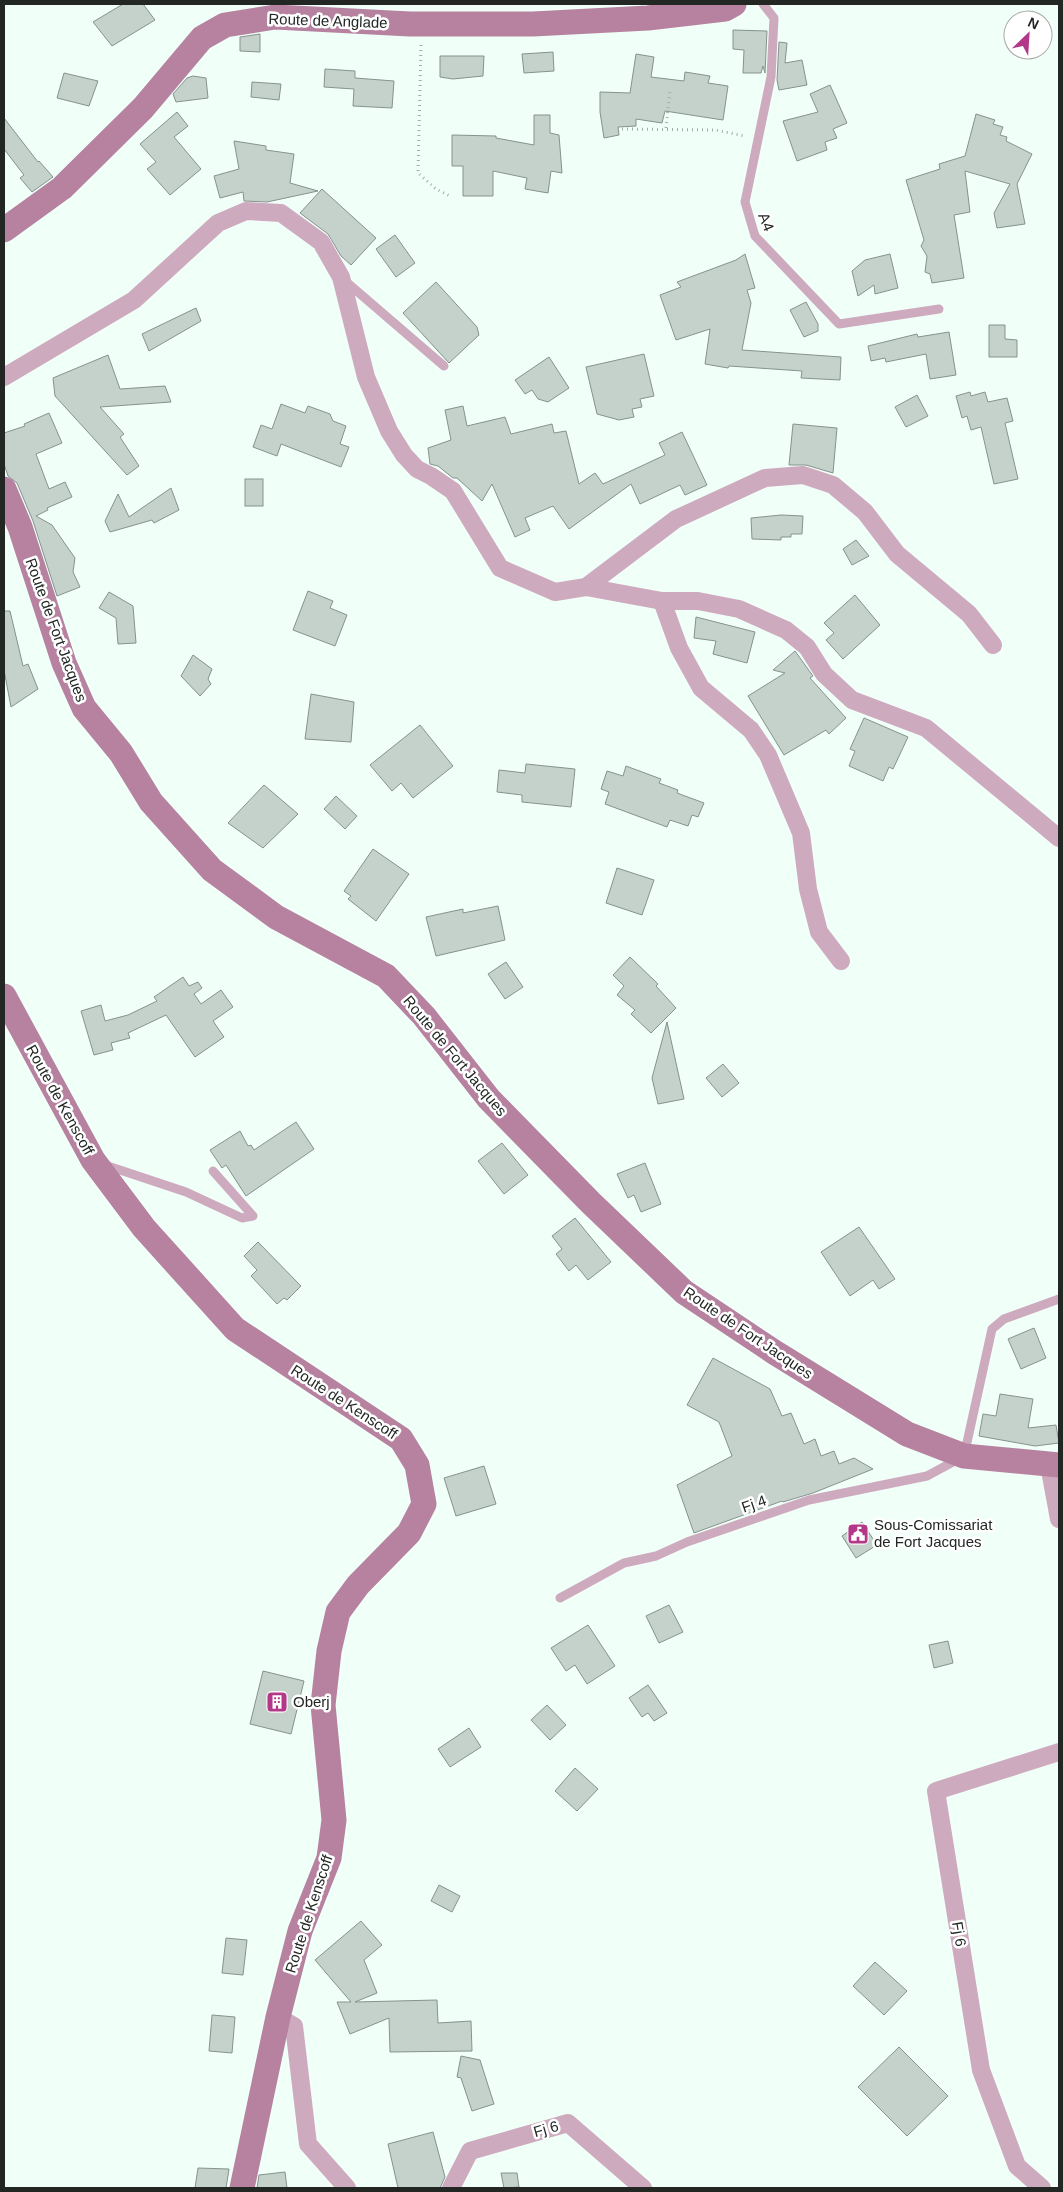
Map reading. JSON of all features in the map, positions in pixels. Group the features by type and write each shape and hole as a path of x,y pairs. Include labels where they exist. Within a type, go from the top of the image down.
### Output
{"street":[{"name":"Route de Anglade","path":"4,230 62,188 143,108 202,38 225,25 275,17 422,24 533,24 648,18 725,8 734,4"},
{"path":"4,377 134,300 218,223 246,211 281,213 321,242 341,277 366,378 389,432 404,455 417,469 453,492 500,568 555,592 586,587 662,601 698,601 739,610 786,630 807,647 824,674 852,700 926,728 1059,838"},
{"path":"586,587 676,519 765,478 803,475 834,485 865,512 897,554 970,614 993,645"},
{"name":"Route de Fort Jacques","path":"4,489 20,527 64,662 84,708 121,753 151,802 212,870 276,917 386,976 424,1016 489,1099 590,1203 684,1292 774,1352 907,1434 964,1456 1054,1465"},
{"path":"662,601 679,648 701,688 751,730 768,755 801,833 808,889 819,932 841,961"},
{"name":"Route de Kenscoff","path":"4,996 93,1160 144,1228 235,1329 401,1439 417,1465 424,1504 409,1533 358,1585 338,1612 329,1651 323,1705 334,1820 329,1858 300,1930 278,2017 242,2188"},
{"path":"1054,1465 1059,1519"},
{"name":"Fj 6","path":"1042,2188 1017,2166 981,2070 936,1791 1059,1752"},
{"path":"278,2017 294,2026 308,2144 347,2188"},
{"name":"Fj 6","path":"451,2188 470,2151 568,2123 643,2188"}],"lane":[{"name":"A4","path":"763,4 774,18 771,76 745,202 755,236 839,324 938,309"},
{"path":"341,277 444,366"},
{"path":"93,1160 123,1173 186,1192 242,1218 254,1216 213,1171"},
{"path":"964,1456 992,1329 1004,1319 1059,1298"},
{"name":"Fj 4","path":"560,1598 624,1563 656,1556 687,1542 809,1500 927,1476 964,1456"}],"path":[{"path":"422,24 418,173 436,189 450,196"},
{"path":"666,128 670,91"},
{"path":"622,129 715,130 759,138"}],"building":[{"path":"123,4 143,4 155,20 112,46 93,22"},
{"path":"733,30 767,31 765,73 763,66 761,73 743,73 744,50 733,49"},
{"path":"260,34 260,52 240,51 240,37"},
{"path":"779,42 787,43 785,63 802,60 807,85 779,90 777,80"},
{"path":"553,52 554,71 524,73 522,54"},
{"path":"636,54 654,57 651,77 684,81 685,72 710,76 708,83 728,86 723,120 665,111 662,123 636,119 636,126 618,127 619,135 604,138 600,112 600,92 630,93"},
{"path":"440,56 484,56 483,76 453,79 440,77"},
{"path":"325,69 355,71 355,78 394,81 392,108 353,106 354,89 324,87"},
{"path":"64,73 98,81 89,106 57,98"},
{"path":"193,76 206,78 208,98 176,102 173,94 187,78"},
{"path":"252,82 281,84 279,100 251,97"},
{"path":"830,85 847,123 833,129 837,138 825,142 827,150 797,161 783,121 818,112 810,94"},
{"path":"177,112 188,126 174,137 201,169 170,195 147,169 156,162 140,144"},
{"path":"976,114 995,120 993,124 1003,127 1000,135 1007,137 1006,141 1032,154 1017,184 1025,224 997,228 994,213 1010,184 965,171 970,212 954,215 964,278 932,283 930,274 925,272 927,256 921,246 924,240 906,180 940,169 939,164 965,156"},
{"path":"534,115 550,115 550,133 559,135 562,173 551,171 548,193 525,189 527,178 493,171 493,196 463,196 463,166 452,166 452,135 496,136 496,138 534,145"},
{"path":"4,118 38,162 53,177 32,192 20,178 24,175 4,149"},
{"path":"234,141 266,146 266,150 294,154 290,183 318,191 267,202 244,201 243,192 220,198 214,176 239,169"},
{"path":"322,189 376,238 351,265 341,256 328,234 300,213"},
{"path":"395,235 415,263 396,277 376,249"},
{"path":"745,254 755,288 747,290 751,303 742,350 841,357 840,380 801,378 802,371 729,366 728,368 705,364 710,329 676,340 660,295 681,287 677,282 736,260"},
{"path":"890,254 898,288 875,294 874,285 858,296 852,271 865,260"},
{"path":"436,282 477,327 479,335 449,363 403,313"},
{"path":"806,302 818,324 818,331 804,337 790,310"},
{"path":"196,308 201,321 149,351 142,334"},
{"path":"989,325 1005,325 1005,339 1017,340 1017,357 989,357"},
{"path":"949,332 956,375 930,379 926,354 886,362 885,358 871,361 868,346 917,334 918,337"},
{"path":"644,354 654,396 640,399 642,407 632,409 634,417 619,420 597,414 586,367"},
{"path":"108,355 120,389 165,386 171,402 100,407 124,434 120,437 139,466 127,475 55,396 53,378"},
{"path":"549,357 569,388 548,402 538,399 532,390 525,394 515,380"},
{"path":"970,392 971,396 985,392 988,402 1007,398 1013,421 1005,423 1018,479 994,484 981,427 971,430 967,416 962,418 956,396"},
{"path":"917,395 928,416 906,427 895,407"},
{"path":"281,404 305,413 308,406 330,414 333,421 346,426 340,444 349,447 341,467 281,444 277,456 253,447 261,425 272,429"},
{"path":"463,406 467,426 505,417 511,434 552,424 554,433 566,431 579,484 595,473 603,484 665,455 659,443 682,432 707,485 685,495 680,485 640,504 631,484 569,529 553,506 525,518 530,530 515,537 492,484 482,501 457,478 453,478 438,466 430,464 428,448 451,440 445,410"},
{"path":"49,413 62,443 36,454 49,489 65,482 72,497 47,508 48,510 36,516 52,525 75,558 73,572 80,587 57,596 33,521 17,483 8,476 4,464 4,433 25,426 24,424"},
{"path":"793,424 837,428 833,473 806,465 789,465"},
{"path":"245,479 263,479 263,506 245,506"},
{"path":"171,488 179,510 154,523 152,520 110,532 105,521 118,494 129,517"},
{"path":"781,515 803,516 802,534 791,534 791,537 781,537 781,540 752,539 751,518"},
{"path":"856,540 869,556 852,565 843,549"},
{"path":"308,591 333,601 330,608 347,615 335,646 293,630"},
{"path":"109,592 133,606 136,643 118,644 116,618 99,608"},
{"path":"855,595 880,625 843,659 826,640 834,633 824,623"},
{"path":"4,611 10,611 23,666 28,664 38,689 11,707 4,670"},
{"path":"696,617 755,632 747,663 713,654 716,641 694,638"},
{"path":"795,651 813,676 810,678 846,718 829,734 826,730 784,755 748,696 785,673 773,670"},
{"path":"193,655 212,669 208,679 211,684 200,696 181,676"},
{"path":"311,694 354,702 351,742 305,739"},
{"path":"864,718 908,737 893,769 889,767 883,781 849,766 855,751 850,749"},
{"path":"420,725 453,766 413,798 401,783 392,791 370,765"},
{"path":"526,764 575,769 571,807 522,802 522,795 497,792 499,770 525,773"},
{"path":"626,766 661,779 659,783 678,790 677,793 704,803 698,817 692,815 688,826 670,820 667,827 605,804 609,792 601,789 607,771 623,776"},
{"path":"264,785 298,814 263,848 228,823"},
{"path":"336,796 357,816 345,829 324,809"},
{"path":"373,849 409,874 376,921 348,899 351,896 344,891"},
{"path":"617,868 654,880 642,915 606,903"},
{"path":"498,906 505,940 436,956 426,917 463,909 463,913"},
{"path":"630,957 658,984 656,986 676,1008 651,1033 631,1014 635,1010 617,995 624,986 613,975"},
{"path":"506,962 523,987 505,999 488,974"},
{"path":"183,977 189,986 198,982 202,988 194,994 201,1004 221,990 233,1007 213,1021 224,1037 195,1057 166,1015 128,1033 130,1038 111,1043 113,1050 94,1055 81,1011 101,1005 105,1021 128,1015 157,1001 154,997"},
{"path":"667,1022 684,1099 658,1104 652,1078"},
{"path":"723,1064 739,1083 722,1097 706,1078"},
{"path":"296,1122 314,1149 246,1196 226,1165 222,1168 210,1150 240,1131 248,1146 251,1145 254,1150"},
{"path":"502,1143 528,1175 504,1194 478,1161"},
{"path":"645,1163 661,1204 641,1212 634,1195 628,1198 617,1174"},
{"path":"575,1218 611,1262 588,1280 576,1265 569,1271 556,1254 562,1249 552,1236"},
{"path":"859,1227 895,1279 879,1289 873,1280 850,1296 821,1252"},
{"path":"258,1242 301,1286 287,1300 284,1298 277,1304 251,1276 257,1270 244,1256"},
{"path":"1034,1328 1046,1358 1021,1369 1008,1339"},
{"path":"713,1358 770,1389 782,1416 791,1413 804,1444 815,1439 821,1456 834,1451 839,1464 854,1458 873,1469 813,1493 782,1501 694,1533 677,1485 732,1456 719,1422 687,1405"},
{"path":"1000,1394 1033,1399 1028,1428 1056,1425 1059,1443 1035,1446 979,1436 983,1414 996,1416"},
{"path":"484,1466 496,1504 456,1516 444,1478"},
{"path":"862,1522 877,1545 856,1558 842,1536"},
{"path":"669,1605 683,1632 659,1643 646,1616"},
{"path":"588,1625 615,1666 587,1684 575,1665 566,1671 551,1648"},
{"path":"948,1641 953,1663 934,1668 929,1645"},
{"name":"Oberj","path":"263,1671 304,1681 291,1734 250,1724"},
{"path":"648,1685 667,1713 654,1721 648,1713 642,1717 629,1698"},
{"path":"547,1705 566,1725 550,1740 531,1720"},
{"path":"469,1728 481,1747 450,1767 438,1749"},
{"path":"575,1768 598,1789 577,1811 555,1791"},
{"path":"439,1885 460,1896 452,1912 431,1901"},
{"path":"361,1921 382,1945 364,1960 377,1993 355,2002 437,2000 438,2023 471,2021 472,2051 390,2052 389,2018 350,2034 337,2002 351,2002 315,1960"},
{"path":"226,1938 247,1940 243,1975 222,1973"},
{"path":"875,1962 907,1991 884,2015 853,1986"},
{"path":"212,2015 235,2017 232,2053 209,2051"},
{"path":"899,2047 948,2096 907,2136 858,2087"},
{"path":"461,2056 480,2060 494,2104 472,2111 461,2078 457,2077"},
{"path":"433,2132 445,2177 440,2188 398,2188 388,2144"},
{"path":"198,2168 229,2169 226,2188 195,2188"},
{"path":"285,2172 287,2188 257,2188 259,2175"},
{"path":"501,2173 517,2173 519,2187 504,2188"}],"place":[{"name":"Sous-Comissariat de Fort Jacques","path":"858,1534"},
{"name":"Oberj","path":"277,1702"}]}
